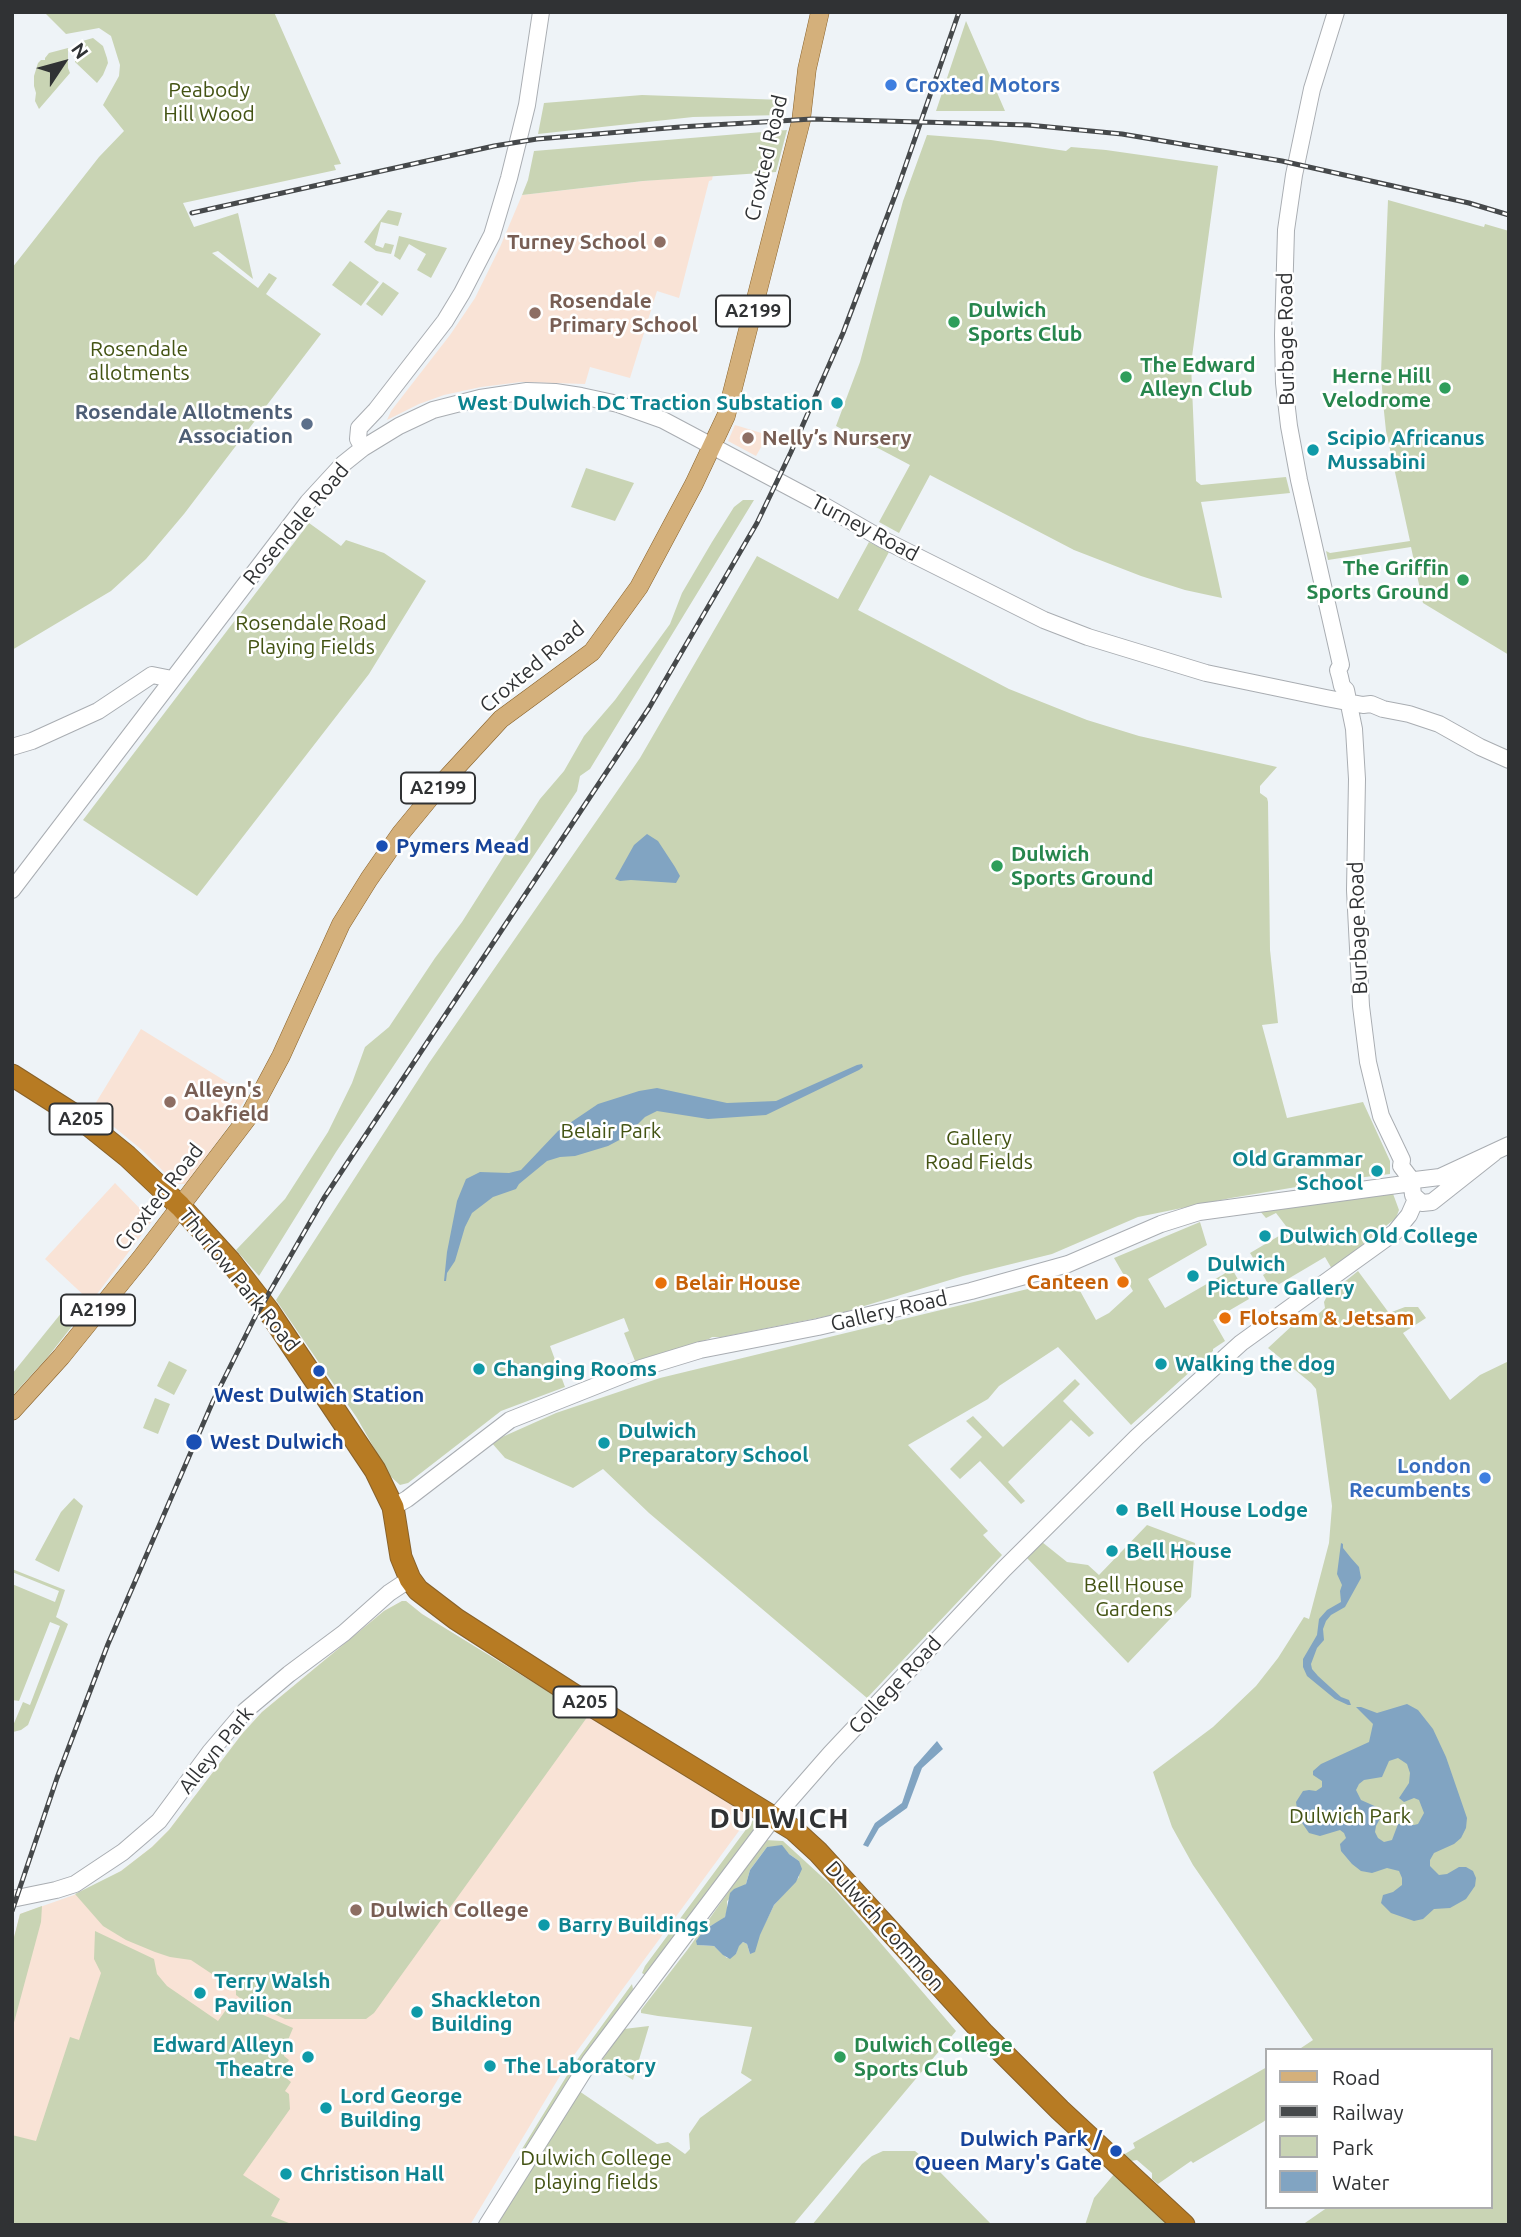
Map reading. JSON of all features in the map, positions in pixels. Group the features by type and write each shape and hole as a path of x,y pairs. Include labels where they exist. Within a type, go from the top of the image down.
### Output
{"highway":[{"name":"Thurlow Park Road","path":"12,1075 103,1135 180,1206 222,1252 276,1321 372,1465 393,1507 401,1557 410,1579"},
{"name":"Dulwich Common","path":"410,1579 418,1590 478,1633 794,1830 818,1852 984,2034 1184,2225"}],"main road":[{"name":"Croxted Road","path":"12,1411 61,1357 142,1258 249,1116 281,1056 341,924 401,833 501,719 593,652 639,587 713,446 729,405 801,121 807,69 820,12"}],"street":[{"path":"368,445 369,417 445,321 492,235 527,105 541,12"},
{"name":"Burbage Road","path":"1336,12 1312,89 1294,175 1286,230 1284,383 1289,426 1311,537 1340,666 1346,671 1353,699 1356,753 1355,890 1361,1006 1368,1062 1381,1116 1402,1160 1401,1166 1426,1187"},
{"name":"Turney Road","path":"368,445 433,410 480,398 527,391 555,392 618,404 663,420 882,539 1044,620 1088,637 1206,673 1353,699 1373,712 1383,709 1409,714 1439,724 1509,760"},
{"name":"Rosendale Road","path":"12,890 308,502 343,464 368,445"},
{"path":"12,747 72,724 113,703 152,675 172,679"},
{"path":"113,703 126,705 143,717"},
{"path":"1426,1187 1509,1144"},
{"name":"College Road","path":"487,2225 590,2062 775,1817 830,1754 1004,1569 1137,1437 1241,1343 1395,1232 1426,1187"},
{"name":"Gallery Road","path":"393,1507 510,1420 641,1368 700,1350 818,1327 1032,1275 1068,1264 1161,1224 1199,1212 1426,1187"},
{"name":"Alleyn Park","path":"12,1899 75,1884 123,1852 159,1821 210,1752 245,1711 344,1633 389,1593 410,1579"}],"shaded area":[{"name":"Rosendale Primary School","path":"713,175 709,181 679,298 657,291 630,378 590,367 585,384 521,382 481,387 444,395 387,420 475,298 522,195"},
{"name":"Nelly’s Nursery","path":"735,425 768,435 756,456 728,441"},
{"name":"Alleyn's Oakfield","path":"141,1029 248,1095 223,1134 185,1184 176,1184 142,1150 92,1109"},
{"path":"115,1183 152,1221 91,1302 45,1259"},
{"name":"Dulwich College","path":"406,1601 422,1614 746,1814 747,1820 566,2066 470,2225 12,2225 12,1945 20,1914 102,1882 152,1847 169,1830 262,1712 384,1611"}],"green space":[{"name":"Rosendale allotments","path":"44,12 274,12 341,164 334,165 336,170 183,203 194,227 238,213 253,279 218,251 212,253 258,288 269,273 277,278 266,294 321,334 184,514 146,559 111,591 12,650 12,268 99,157 124,131 103,105 119,76 120,65 111,36 99,28 66,34"},
{"path":"966,21 1005,111 936,111"},
{"path":"93,38 103,46 108,63 97,83 75,62 79,42"},
{"path":"68,48 70,73 39,109 35,101 34,86 38,63 45,60 49,53"},
{"path":"642,95 783,100 782,115 693,117 538,134 544,103"},
{"path":"787,130 776,172 643,181 522,195 534,151"},
{"path":"927,135 991,140 1066,151 1071,147 1106,150 1218,166 1191,364 1196,481 1201,485 1286,477 1290,493 1201,502 1222,598 1141,576 1074,550 930,475 899,533 879,522 910,465 836,426 860,362 903,201"},
{"name":"Herne Hill Velodrome","path":"1388,200 1484,227 1485,224 1509,231 1509,655 1423,603 1411,547 1328,560 1326,551 1330,553 1410,541 1386,431 1381,373"},
{"path":"388,210 402,213 398,226 381,222 375,245 383,248 385,243 394,245 391,254 376,251 364,242"},
{"path":"399,236 447,248 431,278 417,270 426,254 409,244 400,260 394,256"},
{"path":"350,261 379,282 361,306 332,285"},
{"path":"383,282 399,293 382,316 366,304"},
{"path":"586,468 634,483 615,521 571,507"},
{"path":"743,500 754,500 590,769 580,776 577,791 336,1152 259,1276 236,1250 285,1199 328,1132 352,1083 365,1047 389,1027 462,922 540,799 564,771 584,736 615,700 670,624 682,593 712,542 734,507"},
{"name":"Rosendale Road Playing Fields","path":"309,523 341,546 346,540 384,553 426,581 369,674 197,896 83,820"},
{"path":"869,542 889,552 858,610 1009,689 1087,720 1139,736 1277,767 1260,786 1260,793 1268,802 1270,950 1278,1023 1262,1025 1287,1118 1363,1102 1390,1161 1390,1174 1231,1198 1138,1217 1052,1254 963,1276 838,1314 712,1337 635,1361 624,1333 629,1331 624,1318 550,1346 565,1387 501,1411 408,1483 400,1485 390,1476 357,1418 276,1300 429,1063 640,758 757,556 838,599"},
{"path":"1392,1191 1399,1210 1396,1218 1332,1269 1325,1257 1271,1289 1263,1275 1266,1273 1262,1266 1259,1267 1250,1253 1289,1230 1276,1213 1266,1218 1259,1210"},
{"path":"1200,1222 1207,1245 1148,1279 1165,1308 1224,1274 1231,1267 1249,1299 1213,1320 1225,1341 1131,1425 1058,1347 999,1386 988,1399 908,1445 988,1531 983,1535 1002,1555 867,1698 649,1513 603,1469 573,1488 505,1458 491,1442 556,1413 660,1378 1073,1278 1096,1320 1109,1313 1133,1291 1114,1258"},
{"name":"Dulwich Park","path":"1358,1271 1389,1313 1405,1307 1418,1307 1426,1318 1403,1333 1450,1400 1480,1375 1509,1361 1509,2225 1302,2225 1325,2209 1493,2209 1493,2048 1301,2048 1313,2040 1193,1865 1172,1827 1153,1772 1213,1727 1256,1686 1304,1617 1309,1619 1329,1543 1332,1506 1318,1402 1316,1389 1311,1383 1268,1348 1295,1323 1300,1321 1307,1324 1325,1308 1327,1296"},
{"path":"71,1301 84,1311 47,1358 12,1396 12,1374"},
{"path":"169,1361 187,1370 174,1395 157,1386"},
{"path":"1075,1379 1080,1384 1063,1401 1094,1433 1089,1437 1071,1420 1008,1482 1025,1501 1021,1504 980,1461 960,1479 950,1469 982,1437 966,1421 973,1416 1003,1447"},
{"path":"155,1398 170,1404 158,1434 143,1428"},
{"path":"74,1498 83,1506 59,1572 35,1560 61,1512"},
{"name":"Bell House Gardens","path":"1147,1525 1195,1543 1191,1597 1128,1663 1027,1558 1042,1542 1067,1562 1088,1565 1099,1575"},
{"path":"12,1569 65,1590 56,1617 68,1624 28,1725 13,1732 12,1728 23,1702 30,1705 60,1626 50,1622 19,1701 12,1700 12,1584 55,1602 59,1591 12,1572"},
{"path":"406,1601 422,1614 588,1716 374,2013 366,2019 285,2019 240,1998 236,1995 236,1990 191,1960 155,1952 126,1940 103,1926 75,1894 121,1871 152,1847 169,1830 262,1712 384,1611"},
{"path":"753,1820 756,1823 754,1832 645,1975 642,1973 645,1966"},
{"name":"Dulwich College playing fields","path":"765,1840 783,1841 831,1885 956,2031 793,2225 497,2225 579,2091 657,2144 668,2142 685,2154 690,2149 689,2134 700,2118 752,2080 741,2073 752,2027 641,2013","holes":["767,1847 789,1854 799,1861 799,1877 774,1905 750,1954 747,1944 743,1942 738,1946 736,1954 727,1958 714,1946 698,1945 708,1927 725,1917 727,1901 746,1884 750,1870"]},
{"path":"42,1906 41,1922 12,2030 12,1945 20,1914"},
{"path":"95,1931 154,1959 157,1974 167,1986 218,2021 228,2007 236,2003 293,2028 285,2047 284,2056 289,2060 280,2073 291,2082 285,2091 289,2094 290,2109 243,2175 280,2199 271,2216 294,2225 12,2225 12,2135 36,2141 70,2037 79,2040 101,1973 94,1959"},
{"path":"632,1984 633,1989 623,2007 526,2148 522,2149 574,2064"},
{"path":"649,2026 633,2080 602,2060 624,2029"},
{"path":"1266,2068 1266,2120 1193,2163 1191,2161 1158,2184 1152,2179 1152,2173 1137,2160 1131,2161 1123,2155 1135,2148 1133,2143"},
{"path":"883,2151 915,2151 938,2170 992,2225 812,2225 862,2164"},
{"path":"1115,2173 1177,2225 1085,2225 1094,2198"}],"water":[{"path":"647,834 658,841 675,867 680,876 676,883 615,879 634,845"},
{"path":"862,1064 863,1067 859,1070 766,1115 708,1119 657,1111 645,1117 625,1137 608,1146 547,1161 516,1189 493,1197 472,1213 455,1261 444,1281 457,1201 466,1179 480,1172 509,1173 521,1170 558,1131 598,1104 657,1088 727,1103 776,1101"},
{"path":"1341,1543 1359,1567 1361,1578 1345,1607 1326,1621 1323,1629 1324,1640 1317,1648 1311,1664 1318,1676 1341,1697 1349,1700 1351,1705 1335,1699 1307,1676 1303,1667 1303,1659 1317,1635 1319,1619 1327,1610 1341,1602 1342,1585 1337,1574"},
{"path":"1407,1704 1418,1710 1433,1729 1446,1757 1467,1818 1461,1838 1434,1853 1430,1866 1439,1875 1466,1867 1473,1871 1475,1886 1466,1899 1450,1908 1434,1909 1423,1919 1414,1921 1391,1913 1381,1903 1383,1895 1402,1885 1399,1871 1387,1868 1372,1873 1361,1871 1341,1851 1340,1844 1346,1838 1344,1833 1340,1830 1320,1836 1309,1833 1298,1817 1296,1802 1303,1791 1316,1791 1322,1787 1322,1781 1313,1775 1313,1771 1321,1764 1369,1742 1373,1724 1356,1707 1377,1713","holes":["1398,1758 1407,1764 1409,1783 1399,1798 1404,1802 1414,1798 1419,1800 1424,1813 1418,1824 1398,1824 1392,1840 1384,1842 1375,1832 1383,1813 1379,1808 1361,1800 1356,1790 1364,1780 1382,1777 1389,1761"]},
{"path":"937,1741 943,1749 922,1768 907,1808 879,1828 868,1847 863,1845 875,1823 902,1803 914,1767"},
{"path":"782,1845 799,1861 802,1869 796,1882 774,1905 755,1952 750,1954 747,1944 743,1942 730,1959 714,1946 697,1945 696,1941 704,1930 725,1917 730,1893 746,1884 750,1870 767,1847"}],"railway":[{"path":"12,1911 57,1778 108,1644 213,1401 254,1319 324,1198 649,708 757,523 843,333 896,193 959,12"},
{"path":"192,213 494,146 537,139 812,119 1028,125 1122,134 1282,161 1469,203 1509,215"}],"place":[{"name":"Croxted Motors","path":"891,85"},
{"name":"Turney School","path":"660,242"},
{"name":"Rosendale Primary School","path":"535,313"},
{"name":"Dulwich Sports Club","path":"954,322"},
{"name":"The Edward Alleyn Club","path":"1126,377"},
{"name":"Herne Hill Velodrome","path":"1445,388"},
{"name":"West Dulwich DC Traction Substation","path":"837,403"},
{"name":"Rosendale Allotments Association","path":"307,424"},
{"name":"Nelly’s Nursery","path":"748,438"},
{"name":"Scipio Africanus Mussabini","path":"1313,450"},
{"name":"The Griffin Sports Ground","path":"1463,580"},
{"name":"Pymers Mead","path":"382,846"},
{"name":"Dulwich Sports Ground","path":"997,866"},
{"name":"Alleyn's Oakfield","path":"170,1102"},
{"name":"Old Grammar School","path":"1377,1171"},
{"name":"Dulwich Old College","path":"1265,1236"},
{"name":"Dulwich Picture Gallery","path":"1193,1276"},
{"name":"Canteen","path":"1123,1282"},
{"name":"Belair House","path":"661,1283"},
{"name":"Flotsam & Jetsam","path":"1225,1318"},
{"name":"Walking the dog","path":"1161,1364"},
{"name":"Changing Rooms","path":"479,1369"},
{"name":"West Dulwich Station","path":"319,1371"},
{"name":"West Dulwich","path":"194,1442"},
{"name":"Dulwich Preparatory School","path":"604,1443"},
{"name":"London Recumbents","path":"1485,1478"},
{"name":"Bell House Lodge","path":"1122,1510"},
{"name":"Bell House","path":"1112,1551"},
{"name":"Dulwich College","path":"356,1910"},
{"name":"Barry Buildings","path":"544,1925"},
{"name":"Terry Walsh Pavilion","path":"200,1993"},
{"name":"Shackleton Building","path":"417,2012"},
{"name":"Edward Alleyn Theatre","path":"308,2057"},
{"name":"Dulwich College Sports Club","path":"840,2057"},
{"name":"The Laboratory","path":"490,2066"},
{"name":"Lord George Building","path":"326,2108"},
{"name":"Dulwich Park / Queen Mary's Gate","path":"1116,2151"},
{"name":"Christison Hall","path":"286,2174"}],"district":[{"name":"DULWICH","path":"780,1819"}],"park label":[{"name":"Peabody Hill Wood","path":"209,102"},
{"name":"Belair Park","path":"611,1131"},
{"name":"Gallery Road Fields","path":"979,1150"}]}
